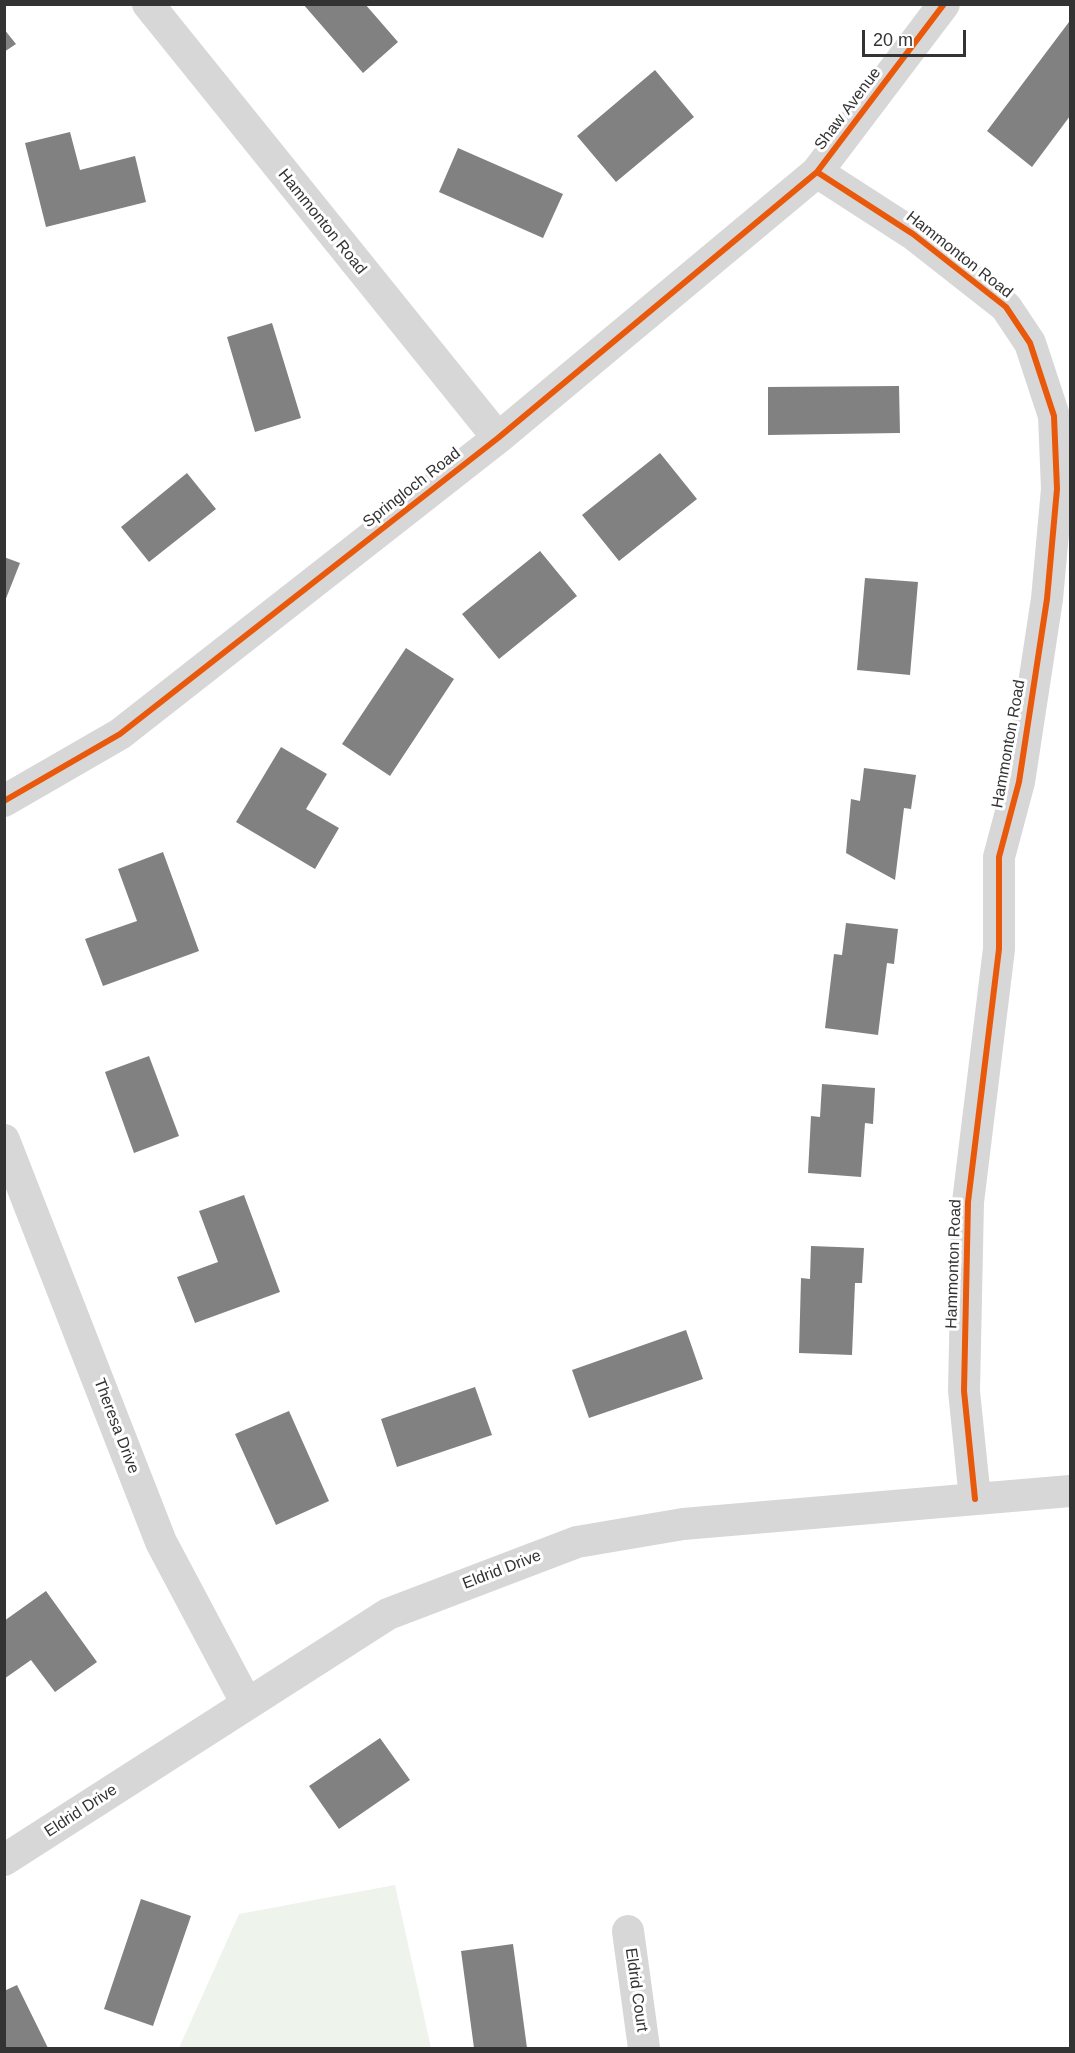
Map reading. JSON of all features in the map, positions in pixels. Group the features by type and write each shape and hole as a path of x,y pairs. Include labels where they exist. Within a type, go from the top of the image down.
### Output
{"street":[{"name":"Hammonton Road","path":"148,4 498,438"},
{"name":"Shaw Avenue","path":"817,172 944,4"},
{"name":"Hammonton Road","path":"817,172 913,234 1006,307 1030,344 1054,416 1057,489 1047,599 1019,782 999,856 999,949 968,1202 964,1392 975,1499"},
{"name":"Springloch Road","path":"4,801 120,734 498,438 817,172"},
{"name":"Theresa Drive","path":"4,1140 161,1542 247,1704"},
{"name":"Eldrid Drive","path":"4,1860 388,1614 577,1542 683,1524 1071,1491"},
{"name":"Eldrid Court","path":"628,1931 644,2049"}],"shaded area":[{"path":"395,1885 431,2048 179,2048 239,1914"}],"building":[{"path":"303,4 365,4 398,42 363,73"},
{"path":"1069,22 1070,116 1032,167 987,131"},
{"path":"4,29 16,44 4,52"},
{"path":"655,70 694,117 616,182 577,136"},
{"path":"70,132 80,170 135,156 146,202 46,227 25,143"},
{"path":"458,148 563,194 543,238 439,192"},
{"path":"272,323 301,418 255,432 227,337"},
{"path":"899,386 900,433 768,435 768,387"},
{"path":"660,453 697,499 619,561 582,515"},
{"path":"187,473 216,509 149,562 121,527"},
{"path":"540,551 577,596 499,659 462,614"},
{"path":"4,557 20,563 5,601 4,601"},
{"path":"865,578 918,582 910,675 857,670"},
{"path":"406,648 454,679 390,776 342,744"},
{"path":"281,747 327,774 306,809 339,828 315,869 236,822"},
{"path":"864,768 916,775 911,809 904,808 895,880 846,853 851,799 860,801"},
{"path":"163,852 199,951 103,986 85,939 137,921 118,869"},
{"path":"846,923 898,929 894,964 887,963 878,1035 825,1028 834,954 842,955"},
{"path":"149,1056 179,1136 134,1153 105,1072"},
{"path":"822,1084 875,1088 873,1124 865,1123 861,1177 808,1173 811,1116 820,1117"},
{"path":"244,1195 280,1292 195,1323 177,1277 218,1262 199,1211"},
{"path":"811,1246 864,1248 862,1283 855,1283 852,1355 799,1353 801,1278 810,1279"},
{"path":"686,1330 703,1379 589,1418 572,1370"},
{"path":"475,1387 492,1435 397,1467 381,1419"},
{"path":"289,1411 329,1501 276,1525 235,1434"},
{"path":"46,1591 97,1662 55,1692 31,1660 4,1679 4,1621"},
{"path":"380,1738 410,1780 339,1829 309,1786"},
{"path":"141,1899 191,1916 153,2026 104,2009"},
{"path":"513,1944 527,2048 474,2048 461,1951"},
{"path":"17,1985 48,2048 4,2048 4,1991"}],"cycle path":[{"path":"4,801 120,734 498,438 817,172 944,4"},
{"path":"817,172 913,234 1006,307 1030,343 1054,416 1057,489 1047,599 1019,782 999,857 999,949 968,1202 964,1391 975,1499"}]}
